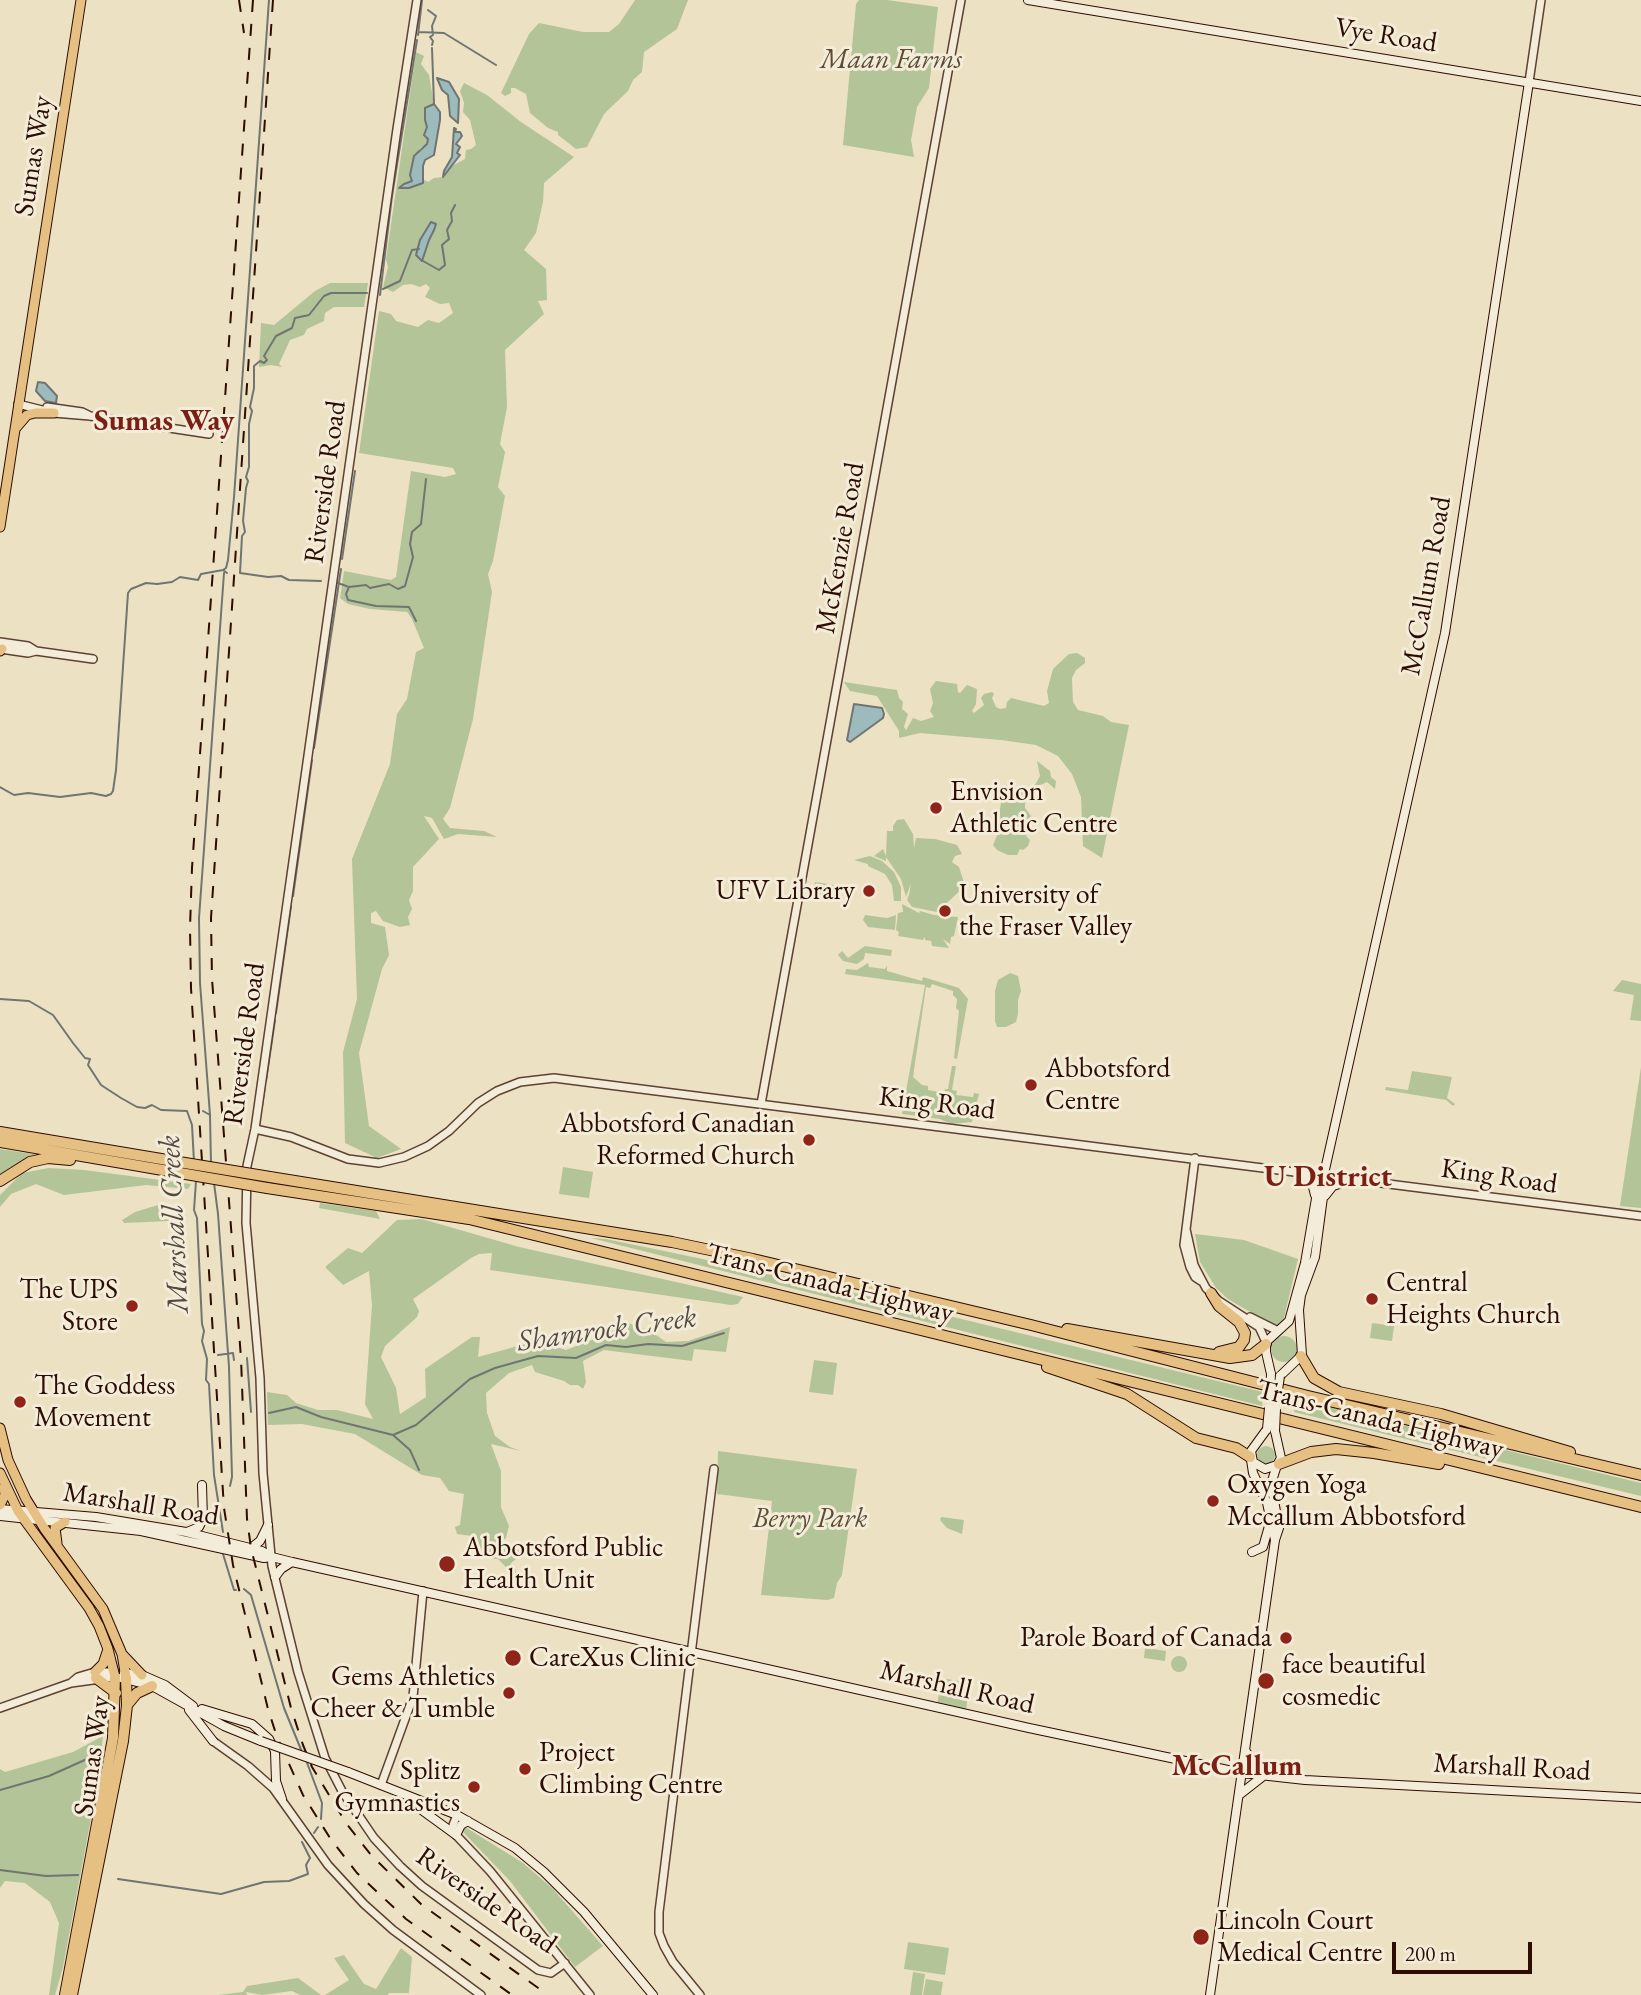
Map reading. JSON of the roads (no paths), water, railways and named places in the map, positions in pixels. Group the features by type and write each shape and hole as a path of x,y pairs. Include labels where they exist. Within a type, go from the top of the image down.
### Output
{"highway":[{"name":"Sumas Way","path":"0,527 81,0"},
{"path":"14,430 27,415 54,413"},
{"name":"Trans-Canada Highway","path":"0,1132 267,1188 469,1219 1641,1507"},
{"name":"Trans-Canada Highway","path":"0,1142 177,1169 270,1177 672,1242 1031,1325 1308,1396 1641,1474"},
{"path":"0,1181 20,1167 48,1158 177,1169"},
{"path":"1164,1348 1222,1352 1233,1350 1242,1344 1245,1335 1243,1327 1219,1306 1210,1293"},
{"path":"1031,1325 1084,1331 1216,1357 1236,1358 1252,1355 1266,1343"},
{"path":"960,1339 1121,1391 1196,1438 1236,1448 1251,1458"},
{"path":"1301,1356 1314,1378 1334,1391 1454,1418 1641,1474"},
{"name":"Sumas Way","path":"0,1428 8,1460 37,1516 103,1609 122,1654 107,1774 78,1932 63,1995"},
{"path":"1278,1464 1311,1452 1343,1450 1386,1454 1515,1477"},
{"name":"Sumas Way","path":"2,1478 20,1515 89,1608 120,1675 127,1705 113,1799 72,1995"},
{"path":"0,1507 5,1495 2,1478"},
{"path":"58,1548 55,1528 65,1522"},
{"path":"108,1649 103,1664 95,1675 116,1693"},
{"path":"122,1654 142,1675"},
{"path":"113,1799 121,1711 120,1675"},
{"path":"127,1705 138,1693 152,1686"},
{"path":"79,1995 102,1850"}],"main road":[{"name":"Vye Road","path":"1028,0 1641,100"},
{"name":"McCallum Road","path":"1301,1339 1300,1303 1315,1257 1319,1181 1324,1174 1445,633 1529,82"},
{"path":"1298,1171 1312,1183 1319,1198 1333,1186 1356,1179"},
{"name":"McCallum Road","path":"1279,1330 1291,1315 1306,1263 1319,1198"},
{"path":"1210,1995 1279,1522 1271,1484 1281,1458 1271,1430 1276,1375 1267,1355 1266,1343 1279,1330 1288,1331 1301,1339 1301,1356 1276,1375"},
{"path":"1267,1355 1279,1367 1291,1366"},
{"path":"1271,1430 1254,1444 1251,1458 1253,1473 1267,1503 1275,1540"},
{"path":"1254,1444 1269,1441 1280,1449"},
{"path":"1251,1458 1256,1465 1265,1469 1278,1464"},
{"path":"186,1532 199,1527 203,1519 202,1485"},
{"name":"Marshall Road","path":"0,1507 20,1515"},
{"name":"Marshall Road","path":"0,1516 96,1517 186,1532 251,1548 292,1562 1029,1728 1262,1777 1641,1798"},
{"name":"Marshall Road","path":"37,1516 141,1531 264,1558 272,1557"},
{"path":"1252,1552 1264,1547 1270,1523"},
{"path":"251,1548 260,1541 268,1525"},
{"path":"275,1577 292,1562"},
{"path":"120,1675 142,1675 165,1685 186,1703 213,1741"},
{"path":"120,1675 152,1686 224,1726 457,1815 515,1848 544,1872 584,1912 653,1995"},
{"path":"186,1703 260,1729 275,1751 278,1791 282,1799"},
{"path":"1238,1795 1262,1777 1245,1750"},
{"path":"267,1782 276,1773"},
{"path":"380,1785 414,1804 456,1835 461,1825 468,1821"}],"street":[{"name":"Riverside Road","path":"417,0 255,1129 247,1166 246,1223 256,1316 268,1525 275,1577 298,1672 325,1758 342,1791 374,1838 422,1886 538,1970 551,1973 565,1963"},
{"name":"McKenzie Road","path":"761,1104 961,0"},
{"name":"McCallum Road","path":"1529,82 1541,0"},
{"path":"18,404 27,403 82,412 90,416"},
{"path":"18,404 54,413 209,434"},
{"path":"1,648 93,659"},
{"name":"King Road","path":"255,1129 291,1137 348,1159 379,1163 404,1157 428,1146 449,1131 468,1111 508,1086 531,1080 569,1079 1641,1216"},
{"path":"1195,1158 1184,1245 1190,1267 1195,1277 1210,1293 1259,1327 1266,1343"},
{"path":"1235,1311 1279,1330"},
{"path":"700,1995 669,1956 659,1933 659,1924 715,1469"},
{"path":"380,1785 413,1697 423,1591"},
{"path":"0,1708 95,1675 120,1675"},
{"path":"213,1741 267,1782 328,1865 364,1904 393,1930 481,1995"},
{"path":"457,1815 453,1825 456,1835 490,1871 590,1995"}],"water":[{"path":"437,78 449,82 459,99 458,123 450,116 448,95 442,90"},
{"path":"434,104 440,112 440,120 434,155 425,160 423,166 423,183 399,188 412,181 410,175 414,156 427,144 428,139 424,135 427,127 425,108"},
{"path":"454,128 455,132 460,132 462,136 456,144 460,147 457,153 460,155 443,177 452,157"},
{"path":"431,222 436,224 422,261 416,255 420,240"},
{"path":"38,382 45,383 57,396 56,403 45,401 36,391"},
{"path":"854,704 882,708 884,714 883,718 850,742 847,740"}],"waterway":[{"path":"223,570 228,560 234,497 269,0"},
{"path":"418,35 422,0"},
{"path":"428,10 436,16 432,26 433,35 430,37 432,45"},
{"path":"419,32 444,33 496,65"},
{"path":"380,295 392,196 417,40"},
{"path":"432,48 434,104"},
{"path":"423,261 439,270 445,265 442,245 449,239 447,230 455,205"},
{"path":"383,289 400,281 412,250 419,249"},
{"path":"321,581 289,580 281,576 240,573 242,536 245,532 243,521 249,467 249,424 254,366 267,360 264,356 276,336 292,328 295,318 309,315 324,296 331,293 367,293"},
{"path":"342,559 355,471"},
{"path":"338,583 349,587 366,585 370,588 389,584 398,589 405,586 413,557 410,544 412,532 421,524 426,479"},
{"path":"314,748 341,569"},
{"path":"0,787 14,795 28,793 60,797 91,793 106,796 111,794 116,770 128,593 146,583 172,582 180,577 198,580 201,574 223,570 227,573"},
{"path":"210,1115 200,983 199,918 224,573"},
{"path":"349,587 346,594 348,600 376,606 409,607 416,621"},
{"path":"293,896 312,760"},
{"path":"276,1013 291,906"},
{"name":"Marshall Creek","path":"0,999 29,1001 53,1015 85,1058 90,1059 88,1065 101,1085 121,1098 137,1107 152,1105 161,1110 187,1111 192,1125 194,1162"},
{"path":"266,1081 275,1020"},
{"path":"262,1106 265,1086"},
{"path":"259,1126 261,1110"},
{"path":"203,1111 210,1115 211,1164"},
{"name":"Marshall Creek","path":"196,1181 194,1210 197,1218 204,1331 202,1341 207,1359 206,1380 209,1384 214,1475 223,1532"},
{"path":"214,1183 229,1367 230,1486"},
{"name":"Shamrock Creek","path":"269,1413 296,1407 321,1417 393,1435 416,1425 470,1379 495,1368 538,1356 576,1358 606,1345 682,1346 724,1333"},
{"path":"218,1355 233,1353 234,1360"},
{"path":"247,1358 251,1412"},
{"path":"393,1435 410,1450 419,1470"},
{"path":"223,1554 236,1590"},
{"path":"244,1589 251,1595 284,1708 302,1752"},
{"path":"0,1790 49,1776 87,1759"},
{"path":"306,1760 322,1803 321,1819"},
{"path":"314,1833 318,1827"},
{"path":"118,1879 221,1894 264,1882 289,1881 308,1874 306,1865 310,1858 302,1842"},
{"path":"0,1870 46,1876 78,1875"}],"railway":[{"path":"239,0 244,33"},
{"path":"253,0 190,928 191,988 224,1508 233,1565 268,1709 277,1737 303,1795 330,1838 357,1873 406,1919 512,1995"},
{"path":"273,0 211,918 212,979 241,1358 247,1519 251,1548 291,1708 303,1745 312,1767 346,1823 371,1855 422,1905 548,1995"}],"place":[{"name":"Envision Athletic Centre","path":"936,808"},
{"name":"UFV Library","path":"869,891"},
{"name":"University of the Fraser Valley","path":"945,911"},
{"name":"Abbotsford Centre","path":"1031,1085"},
{"name":"Abbotsford Canadian Reformed Church","path":"809,1140"},
{"name":"Central Heights Church","path":"1372,1299"},
{"name":"The UPS Store","path":"132,1306"},
{"name":"The Goddess Movement","path":"20,1402"},
{"name":"Oxygen Yoga Mccallum Abbotsford","path":"1213,1501"},
{"name":"Abbotsford Public Health Unit","path":"447,1564"},
{"name":"Parole Board of Canada","path":"1286,1638"},
{"name":"CareXus Clinic","path":"513,1658"},
{"name":"face beautiful cosmedic","path":"1266,1681"},
{"name":"Gems Athletics Cheer & Tumble","path":"509,1693"},
{"name":"Project Climbing Centre","path":"525,1769"},
{"name":"Splitz Gymnastics","path":"474,1787"},
{"name":"Lincoln Court Medical Centre","path":"1201,1937"}],"district":[{"name":"Sumas Way","path":"164,422"},
{"name":"U District","path":"1328,1178"},
{"name":"McCallum","path":"1237,1767"}],"park label":[{"name":"Maan Farms","path":"891,60"},
{"name":"Berry Park","path":"810,1519"}]}
